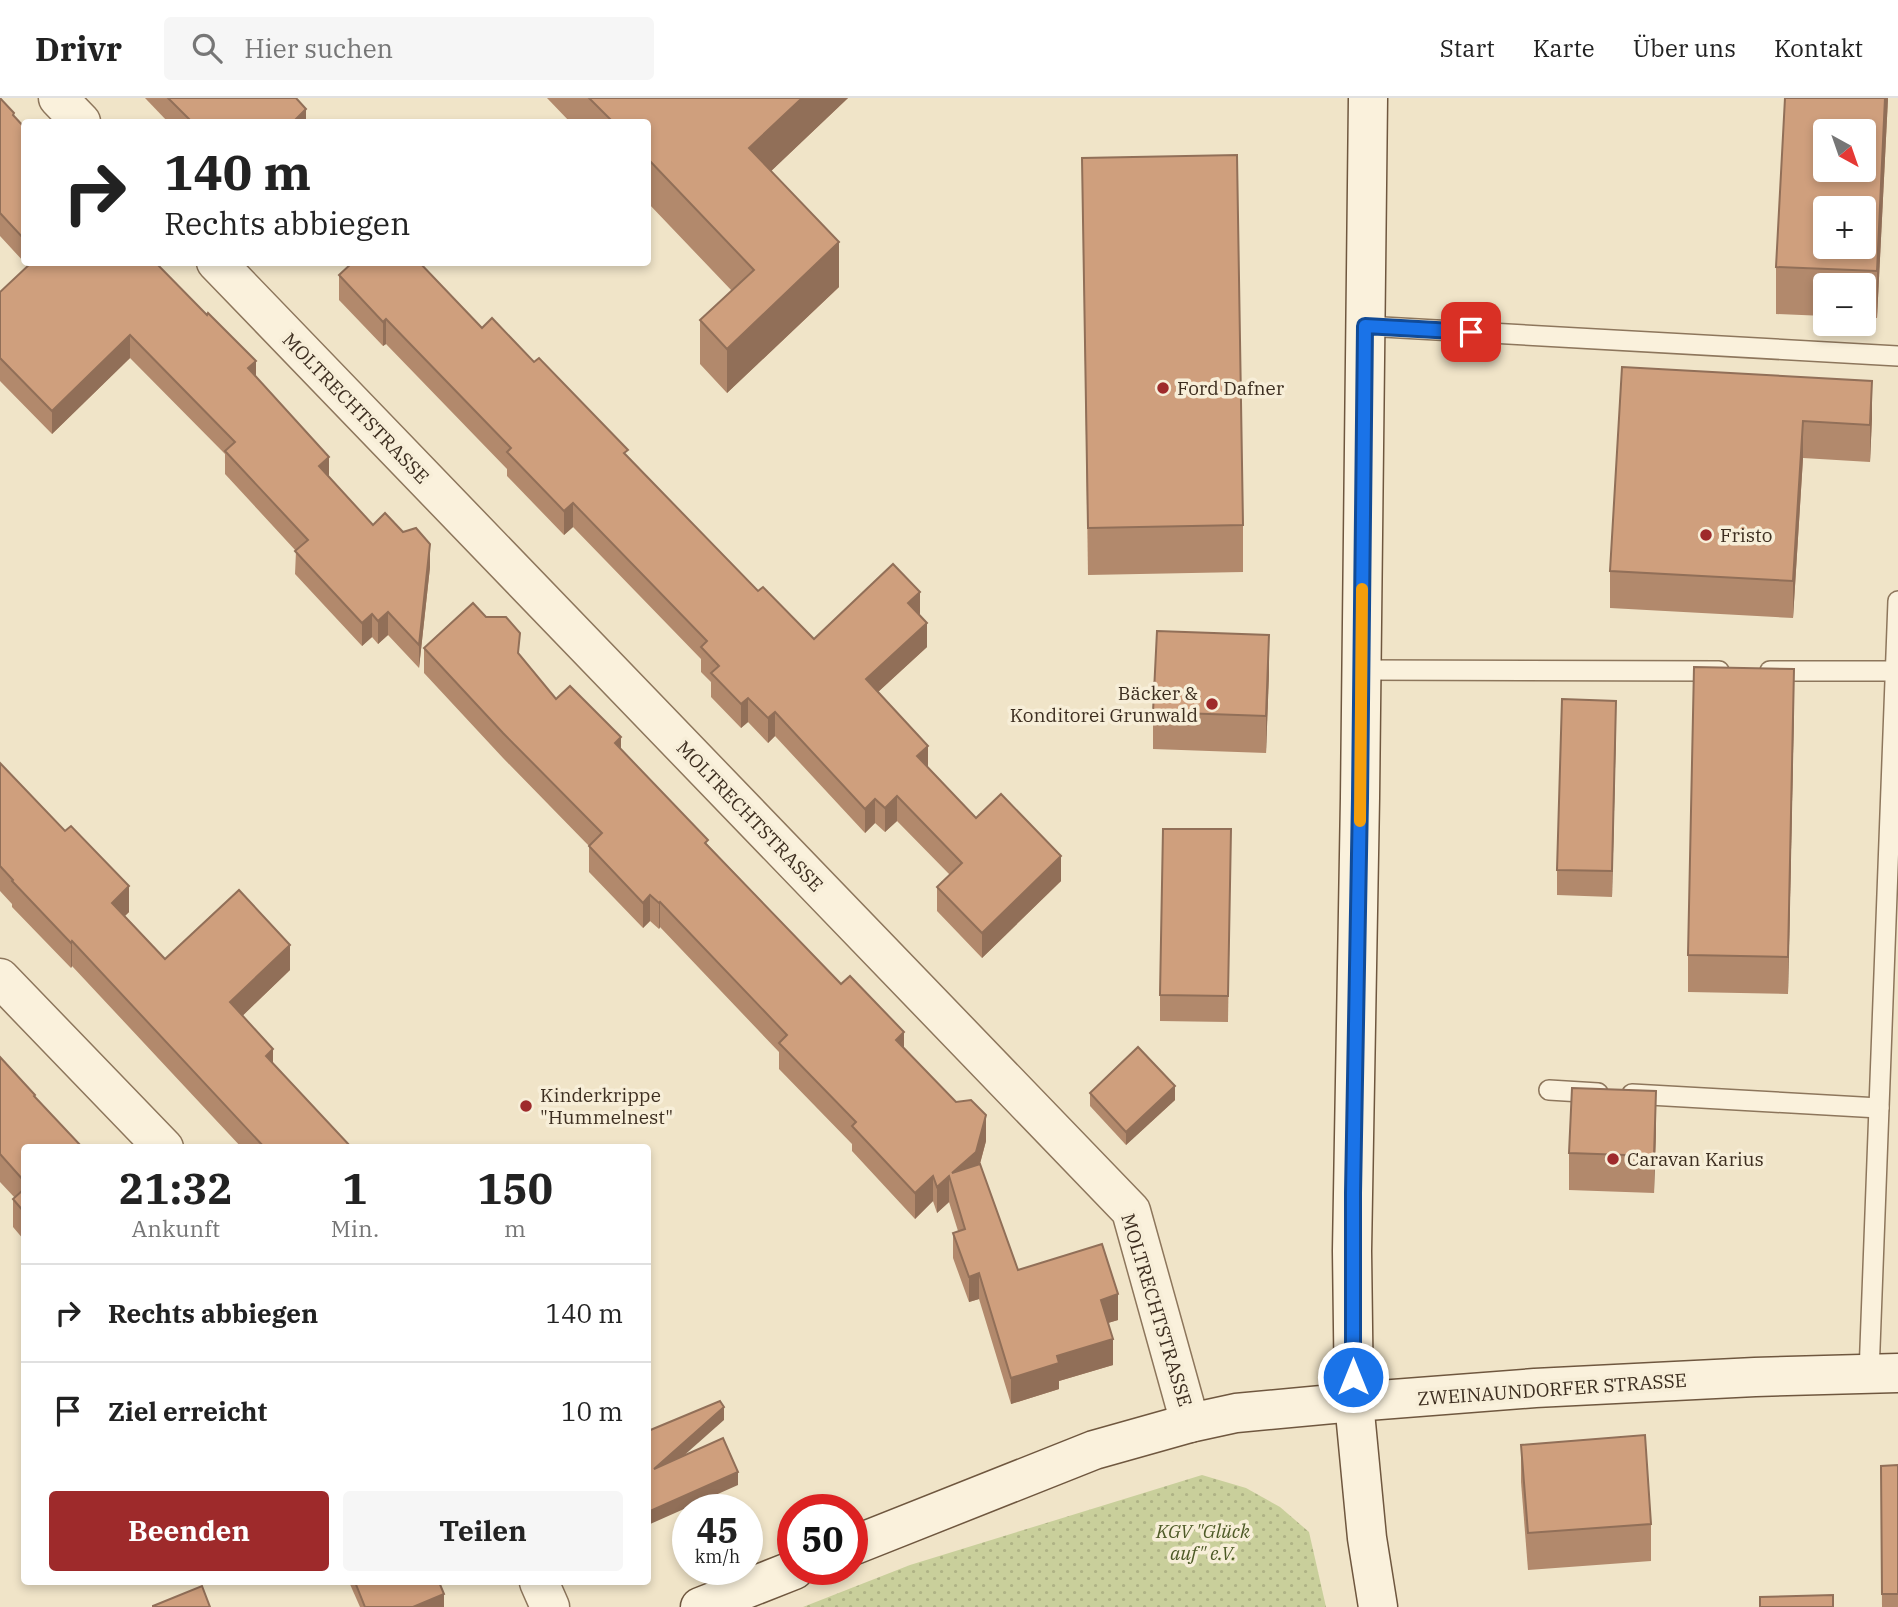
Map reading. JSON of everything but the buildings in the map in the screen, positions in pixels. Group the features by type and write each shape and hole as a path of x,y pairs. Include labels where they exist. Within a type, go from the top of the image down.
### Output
{"street":[{"path":"58,98 78,119"},
{"path":"1368,98 1353,1193 1354,1402 1367,1538 1378,1607"},
{"name":"MOLTRECHTSTRASSE","path":"220,266 1131,1211 1190,1423"},
{"path":"0,978 160,1144"},
{"name":"ZWEINAUNDORFER STRASSE","path":"868,1540 1094,1450 1236,1413 1535,1388 1755,1377 1884,1374"},
{"path":"700,1607 777,1577"},
{"path":"540,1585 550,1607"}],"lane":[{"path":"1365,326 1898,356"},
{"path":"1884,1374 1879,1108 1898,601"},
{"path":"1362,670 1895,671"},
{"path":"1549,1090 1879,1108"}],"green space":[{"name":"KGV \"Glück auf\" e.V.","path":"1202,1475 1246,1488 1280,1507 1309,1532 1326,1607 803,1607 859,1585 868,1585 868,1581 910,1565"}],"slow traffic":[{"path":"1360,821 1362,589"}],"place":[{"name":"Ford Dafner","path":"1163,388"},
{"name":"Fristo","path":"1706,535"},
{"name":"Bäcker & Konditorei Grunwald","path":"1212,704"},
{"name":"Kinderkrippe \"Hummelnest\"","path":"526,1106"},
{"name":"Caravan Karius","path":"1613,1159"}],"route":[{"path":"1353,1377 1353,1193 1365,326 1471,332"}]}
